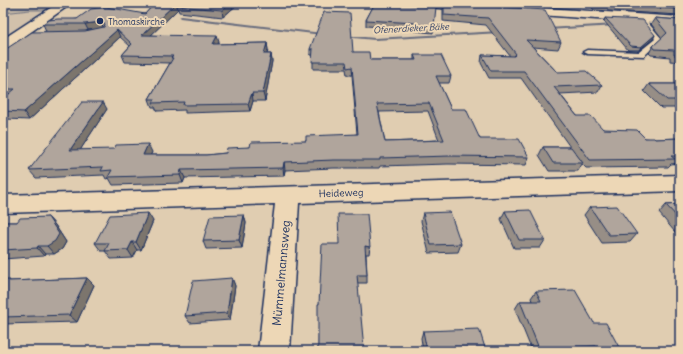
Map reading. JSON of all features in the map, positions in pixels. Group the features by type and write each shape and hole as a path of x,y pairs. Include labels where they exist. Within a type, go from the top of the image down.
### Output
{"street":[{"path":"3,45 66,3"},
{"path":"417,3 483,8"},
{"path":"634,8 641,18"},
{"path":"506,9 680,21"},
{"name":"Heideweg","path":"3,204 680,183"},
{"name":"Mümmelmannsweg","path":"274,351 288,195"}],"lane":[{"path":"587,52 641,54 658,39 641,18"},
{"path":"18,35 34,35"}],"shaded area":[{"path":"3,3 46,3 55,5 48,10 3,13"},
{"path":"48,10 3,37 3,13"}],"building":[{"path":"155,3 176,3 142,35 217,36 213,44 267,43 264,54 271,54 263,93 252,93 248,104 183,105 184,102 153,103 155,99 149,99 173,56 122,55 132,44 117,30 24,112 3,111 3,109 7,106 3,106 3,99 15,89 3,89 3,51 32,32 85,31 104,27 105,24 101,22 85,24 43,24 49,20 77,19 91,9 106,7 145,14"},
{"path":"177,3 231,3 222,10 177,6"},
{"path":"375,3 436,7 434,26 415,25 415,23 366,20"},
{"path":"444,3 545,10 561,42 526,40 557,72 586,71 602,85 554,87 577,116 591,116 603,129 637,130 645,138 680,138 680,156 671,156 675,159 590,160 524,71 491,71 482,55 514,56 516,54 488,18 444,15"},
{"path":"680,3 680,9 596,4"},
{"path":"324,12 350,13 353,52 369,52 370,60 416,60 414,55 441,55 451,76 436,76 451,109 466,109 480,139 519,139 529,157 450,156 380,158 380,160 284,162 283,168 181,170 180,175 108,177 112,170 101,171 103,167 29,170 82,102 103,102 70,150 114,149 116,145 148,144 143,155 206,155 226,153 227,148 250,147 251,142 306,141 306,136 358,134 352,67 347,68 346,62 312,62 313,49 310,49","holes":["429,103 444,140 385,142 377,104"]},
{"path":"605,18 643,20 655,35 641,47 631,46"},
{"path":"655,18 680,20 680,55 674,55 674,50 655,49 653,46 667,33"},
{"path":"649,84 680,84 680,100 667,100"},
{"path":"543,147 571,147 583,163 553,163"},
{"path":"680,204 680,220 666,205"},
{"path":"617,206 637,234 609,235 590,207"},
{"path":"530,210 545,240 519,240 505,211"},
{"path":"450,212 461,244 431,245 423,213"},
{"path":"148,213 136,242 132,242 128,250 105,251 109,243 95,243 110,215"},
{"path":"338,214 367,214 370,247 365,246 367,275 357,275 364,349 318,351 318,304 322,244 339,244"},
{"path":"244,215 239,240 203,241 210,216"},
{"path":"48,217 59,234 55,241 47,246 38,246 37,248 3,250 3,222 17,222 20,218"},
{"path":"87,278 69,315 3,317 3,280"},
{"path":"232,278 227,313 185,316 193,281"},
{"path":"575,290 594,323 606,323 621,351 598,351 596,346 560,348 561,351 540,351 520,301 541,301 536,291"},
{"path":"479,329 486,351 427,351 423,331"}],"waterway":[{"name":"Ofenerdieker Bäke","path":"52,3 57,4"},
{"name":"Ofenerdieker Bäke","path":"181,17 322,34"},
{"name":"Ofenerdieker Bäke","path":"547,29 616,25"},
{"name":"Ofenerdieker Bäke","path":"343,36 375,39 500,32"}],"place":[{"name":"Thomaskirche","path":"100,21"}]}
